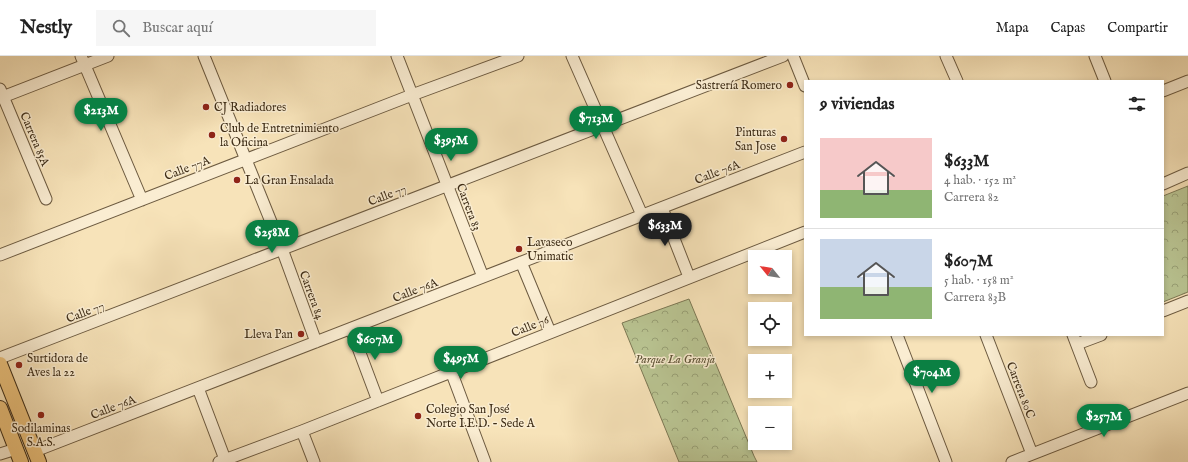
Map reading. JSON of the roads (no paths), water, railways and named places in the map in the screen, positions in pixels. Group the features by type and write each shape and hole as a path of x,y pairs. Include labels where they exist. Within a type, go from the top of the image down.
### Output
{"main road":[{"path":"0,364 37,457"},
{"path":"0,408 19,455"}],"street":[{"path":"1,94 83,61 108,56"},
{"name":"Carrera 84","path":"204,56 282,249 316,342"},
{"name":"Carrera 83","path":"397,56 483,277"},
{"name":"Calle 77A","path":"0,255 412,95 518,56"},
{"path":"572,56 642,215"},
{"name":"Calle 77","path":"0,358 783,56"},
{"path":"793,56 804,84"},
{"path":"946,56 957,80"},
{"path":"1095,56 1105,80"},
{"path":"83,61 142,200"},
{"path":"1164,91 1188,81"},
{"name":"Carrera 85A","path":"1,94 46,199"},
{"name":"Calle 76A","path":"37,457 198,388 804,152"},
{"path":"1164,184 1188,173"},
{"path":"662,208 689,278"},
{"name":"Calle 76","path":"224,461 804,232"},
{"path":"521,262 550,332"},
{"path":"1164,311 1188,301"},
{"path":"351,328 378,401"},
{"path":"897,336 946,462"},
{"name":"Carrera 80C","path":"986,336 1032,454"},
{"path":"1091,382 1075,340 1096,336"},
{"path":"451,371 485,462"},
{"path":"198,388 224,461"},
{"path":"1012,462 1188,393"},
{"path":"302,431 314,462"},
{"path":"0,454 19,455"}],"place":[{"name":"Sastrería Romero","path":"790,85"},
{"name":"CJ Radiadores","path":"206,107"},
{"name":"Club de Entretnimiento la Oficina","path":"212,135"},
{"name":"Pinturas San Jose","path":"784,139"},
{"name":"La Gran Ensalada","path":"237,180"},
{"name":"Lavaseco Unimatic","path":"519,249"},
{"name":"Lleva Pan","path":"301,334"},
{"name":"Surtidora de Aves la 22","path":"19,365"},
{"name":"Sodilaminas S.A.S.","path":"41,415"},
{"name":"Colegio San José Norte I.E.D. - Sede A","path":"418,416"}],"park label":[{"name":"Parque La Granja","path":"675,359"}]}
